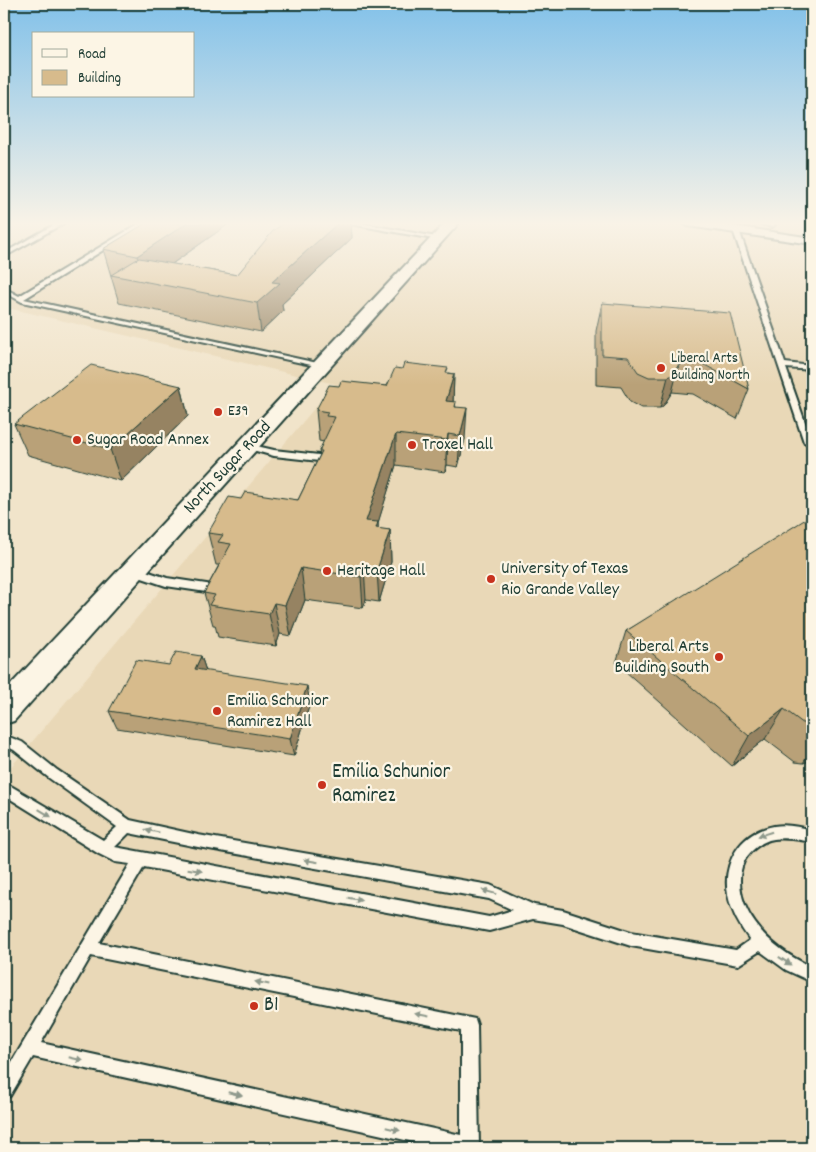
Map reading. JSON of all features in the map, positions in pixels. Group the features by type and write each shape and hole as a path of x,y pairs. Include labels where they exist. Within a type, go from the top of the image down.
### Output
{"street":[{"name":"North Sugar Road","path":"4,712 404,277"}],"lane":[{"path":"19,299 56,277"},
{"path":"752,277 808,442"},
{"path":"4,290 19,299 322,366"},
{"path":"783,366 812,368"},
{"path":"248,446 274,453 319,458"},
{"path":"134,571 166,582 213,589"},
{"path":"4,740 18,746 53,774 127,826 198,841 490,892 533,912 563,917 631,939 738,958 760,941"},
{"path":"4,788 114,855 489,924 533,912"},
{"path":"104,849 127,826"},
{"path":"812,836 800,832 776,831 756,837 741,851 735,867 734,890 743,916 760,941 785,963 812,975"},
{"path":"4,1090 140,860"},
{"path":"28,1048 470,1147 469,1024 88,948"}],"shaded area":[{"name":"University of Texas Rio Grande Valley","path":"4,277 812,277 812,1148 4,1148 4,775 335,384 4,307"}],"building":[{"path":"120,277 278,277 272,282 280,283 257,303"},
{"path":"602,303 730,313 749,389 703,364 680,362 673,375 668,377 649,377 638,372 628,357 602,355"},
{"path":"404,363 448,368 446,373 454,374 446,401 456,402 455,407 467,408 460,436 448,434 447,440 396,434 366,521 378,522 376,528 390,530 377,570 364,568 361,577 301,568 285,605 274,603 269,614 209,605 215,595 204,593 231,544 218,542 223,535 208,533 229,497 241,499 245,492 298,500 322,451 319,451 335,417 326,416 328,412 316,410 329,385 339,386 341,381 387,386 395,368 402,369"},
{"path":"91,365 181,386 110,449 14,424"},
{"name":"Liberal Arts Building South","path":"806,519 812,522 812,730 784,709 749,736 626,631"},
{"name":"Emilia Schunior Ramirez Hall","path":"176,652 201,656 195,669 307,686 290,739 109,711 136,660 169,665"}],"place":[{"name":"Liberal Arts Building North","path":"661,368"},
{"name":"E39","path":"218,412"},
{"name":"Sugar Road Annex","path":"77,440"},
{"name":"Troxel Hall","path":"412,445"},
{"name":"Heritage Hall","path":"327,571"},
{"name":"University of Texas Rio Grande Valley","path":"491,579"},
{"name":"Liberal Arts Building South","path":"719,657"},
{"name":"Emilia Schunior Ramirez Hall","path":"217,711"},
{"name":"Emilia Schunior Ramirez","path":"322,785"},
{"name":"B1","path":"254,1006"}]}
